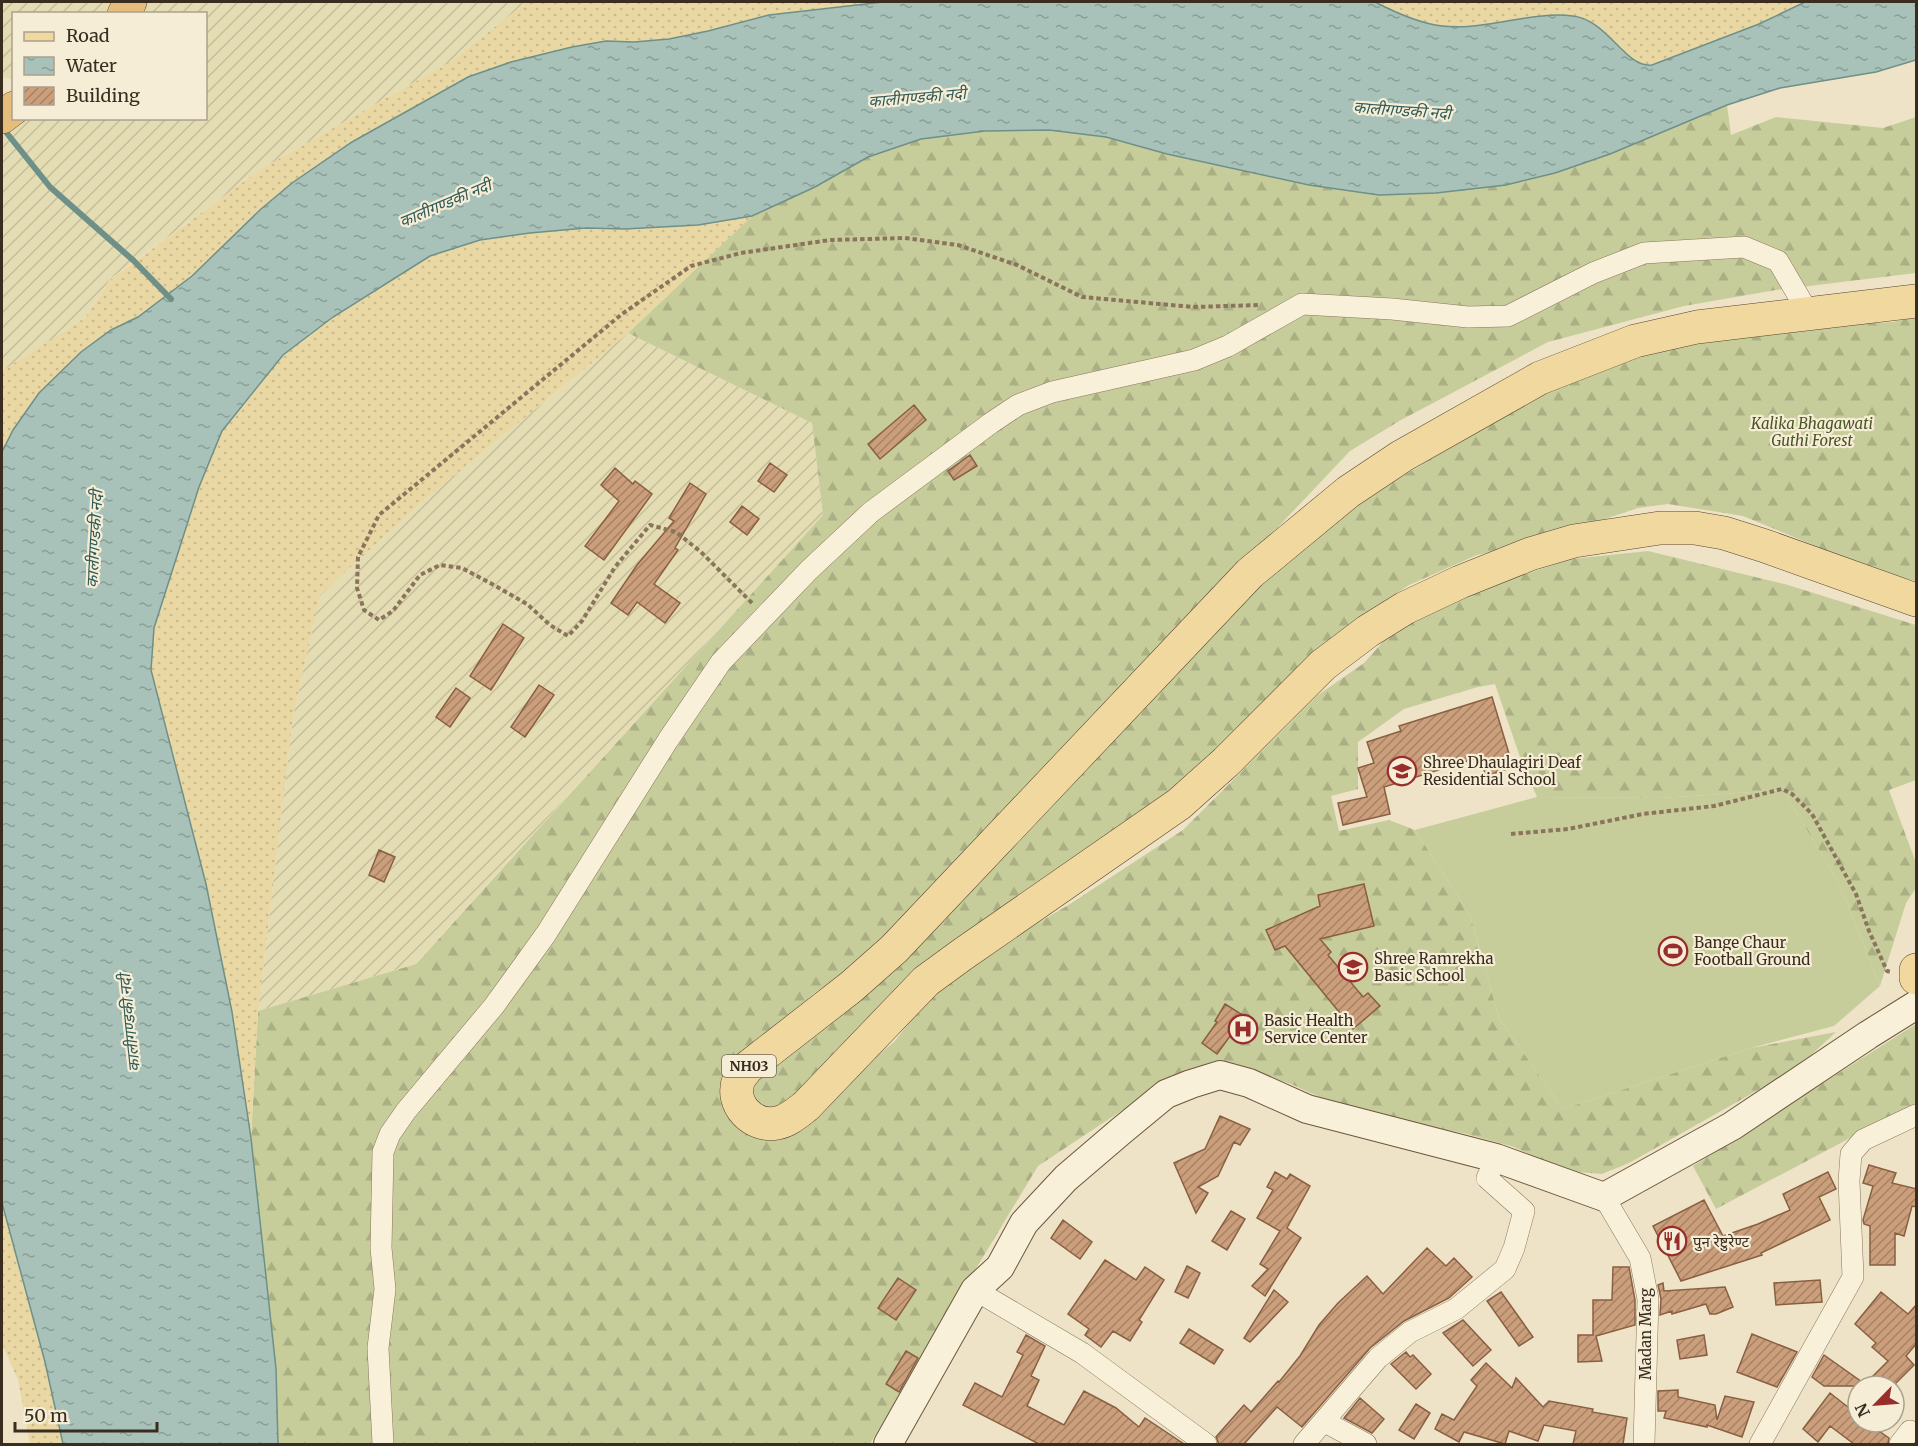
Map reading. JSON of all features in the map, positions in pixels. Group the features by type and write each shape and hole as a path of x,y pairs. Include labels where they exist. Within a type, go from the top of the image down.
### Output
{"main road":[{"name":"NH03","path":"1917,301 1697,327 1635,340 1540,378 1402,456 1348,492 1250,573 894,949 851,987 747,1068 739,1078 737,1090 740,1103 748,1116 757,1122 778,1123 792,1117 813,1099 926,981 1179,804 1226,762 1323,665 1368,631 1405,608 1460,582 1530,554 1574,541 1660,528 1695,528 1724,533 1765,546 1917,600"},
{"path":"1916,972 1917,978"},
{"path":"888,1444 975,1290 1000,1267 1024,1223 1046,1196 1166,1094 1220,1075 1249,1083 1307,1109 1496,1158 1604,1197 1732,1126 1917,1005"}],"street":[{"path":"383,1444 378,1348 385,1289 381,1248 383,1152 390,1134 406,1111 494,1006 546,934 668,740 721,662 809,570 871,512 1018,405 1052,392 1194,360 1228,346 1302,304 1392,309 1468,317 1508,316 1593,273 1644,253 1744,247 1778,261 1809,314"},
{"path":"1760,1444 1853,1277 1849,1181 1851,1154 1863,1140 1917,1115"},
{"path":"1304,1444 1378,1358 1410,1332 1456,1309 1505,1269 1514,1248 1524,1211 1487,1178 1496,1158"},
{"name":"Madan Marg","path":"1604,1197 1640,1258 1648,1299 1644,1444"},
{"path":"975,1290 1082,1353 1206,1444"},
{"path":"1325,1422 1366,1444"}],"path":[{"path":"764,619 751,601 701,552 676,532 650,525 615,567 582,621 568,636 550,625 528,604 492,584 462,568 440,566 420,575 393,611 379,621 364,610 357,588 358,557 379,515 622,314 691,266 741,253 830,240 905,238 958,245 1007,261 1082,297 1192,307 1302,304"},
{"path":"1511,834 1568,829 1643,814 1714,806 1782,789 1792,794 1812,814 1856,894 1887,971 1916,972"}],"shaded area":[{"path":"2,2 113,2 108,12 12,12 12,79 2,77"},
{"path":"147,2 527,2 450,62 261,169 110,279 86,317 2,371 2,137 21,120 207,120 207,12 135,12"},
{"path":"628,333 812,423 823,515 415,964 258,1011 293,716 320,595 428,497"}],"green space":[{"path":"1727,105 1731,135 1776,117 1883,128 1916,117 1916,273 1776,290 1684,306 1548,342 1401,420 1350,451 878,950 813,994 732,1068 726,1106 749,1136 796,1133 858,1071 894,1042 933,993 964,967 1070,904 1183,830 1318,695 1364,663 1396,627 1448,600 1571,559 1648,551 1788,585 1916,625 1916,780 1889,790 1916,863 1916,888 1906,903 1880,986 1840,885 1783,790 1659,798 1537,797 1521,760 1495,684 1404,709 1358,742 1358,789 1331,796 1339,831 1389,820 1415,830 1470,915 1499,1018 1563,1109 1751,1048 1836,1032 1810,1056 1767,1085 1629,1163 1602,1174 1565,1171 1514,1147 1467,1134 1366,1113 1326,1100 1291,1084 1214,1061 1168,1080 1038,1166 870,1444 278,1444 276,1369 251,1138 258,1011 416,964 823,515 812,423 628,333 752,216 815,187 868,157 921,139 985,131 1049,130 1106,137 1167,154 1309,185 1379,195 1436,193 1506,185 1555,173 1610,154"},
{"name":"Kalika Bhagawati Guthi Forest","path":"1916,317 1916,581 1879,572 1743,516 1668,504 1638,508 1536,542 1477,555 1409,585 1362,617 1202,768 776,1115 754,1112 751,1076 1125,717 1326,520 1420,466 1509,405 1650,350 1740,332 1893,322"},
{"name":"Bange Chaur Football Ground","path":"1783,790 1840,885 1880,986 1834,1026 1751,1048 1563,1109 1499,1018 1470,915 1415,830 1537,797 1659,798"},
{"path":"1916,1024 1916,1103 1716,1209 1693,1166"}],"sand":[{"path":"527,2 883,2 769,15 669,39 634,42 606,41 572,47 511,62 468,77 352,142 292,183 260,209 192,276 138,317 111,330 81,352 39,393 2,452 2,371 86,317 110,280 261,169 450,62"},
{"path":"1375,2 1805,2 1759,24 1645,66 1636,63 1598,25 1547,15 1474,27 1441,27 1402,16"},
{"path":"752,216 628,333 428,497 320,595 293,716 258,1011 251,1138 232,1012 206,884 151,670 154,628 199,487 222,431 283,355 333,317 430,256 480,240 530,233 586,228 625,229 698,225"},
{"path":"2,1203 45,1362 63,1444 30,1444 18,1380 2,1344"}],"water":[{"name":"कालीगण्डकी नदी","path":"883,2 1375,2 1412,19 1457,27 1565,15 1585,19 1606,34 1633,59 1642,64 1652,65 1759,24 1805,2 1916,2 1916,60 1876,72 1780,88 1727,105 1610,154 1555,173 1506,185 1436,193 1379,195 1309,185 1167,154 1106,137 1049,130 985,131 921,139 868,157 815,187 752,216 698,225 625,229 586,228 480,240 430,256 333,317 283,355 222,431 199,487 154,628 151,670 206,884 232,1012 251,1138 276,1369 278,1444 63,1444 45,1362 2,1203 2,452 13,430 39,393 81,352 111,330 138,317 192,276 261,209 292,183 352,142 468,77 511,62 572,47 606,41 634,42 669,39 769,15"}],"building":[{"path":"914,405 926,420 880,459 868,444"},
{"path":"970,455 977,466 954,480 948,471"},
{"path":"770,463 787,475 774,492 758,481"},
{"path":"615,468 633,484 635,481 652,494 604,560 585,546 619,501 601,485"},
{"path":"690,483 706,494 675,548 678,550 654,584 680,603 665,623 637,602 628,615 611,603 637,565 674,521 669,518"},
{"path":"742,506 759,519 747,535 730,522"},
{"path":"503,624 524,638 491,690 470,676"},
{"path":"539,685 554,695 525,737 511,727"},
{"path":"456,688 470,698 450,727 436,717"},
{"path":"1492,697 1513,767 1486,776 1480,757 1384,787 1390,814 1343,825 1338,803 1367,797 1358,768 1374,763 1367,742 1401,731 1399,726"},
{"path":"379,850 395,857 384,882 369,875"},
{"path":"1364,884 1374,926 1320,939 1331,952 1328,955 1363,997 1368,993 1380,1006 1353,1029 1285,946 1275,950 1266,930 1320,906 1318,895"},
{"path":"1225,1004 1257,1024 1248,1041 1233,1032 1217,1054 1202,1043 1217,1022 1215,1021"},
{"path":"1220,1116 1250,1129 1240,1145 1234,1142 1218,1176 1198,1187 1208,1193 1196,1213 1174,1163 1205,1149"},
{"path":"1869,1165 1896,1173 1892,1183 1917,1189 1917,1207 1912,1206 1904,1236 1895,1233 1895,1265 1870,1265 1870,1226 1864,1224 1863,1220 1873,1186 1863,1183"},
{"path":"1275,1172 1287,1179 1290,1174 1310,1186 1287,1228 1301,1238 1265,1296 1252,1286 1268,1269 1260,1264 1280,1231 1257,1218 1273,1190 1267,1187"},
{"path":"1828,1172 1836,1189 1819,1197 1830,1220 1761,1253 1762,1255 1681,1281 1653,1226 1704,1200 1723,1236 1790,1210 1783,1194"},
{"path":"1231,1211 1245,1219 1227,1250 1212,1241"},
{"path":"1063,1220 1092,1242 1080,1259 1051,1238"},
{"path":"1427,1248 1446,1266 1454,1258 1472,1277 1449,1298 1404,1321 1370,1348 1302,1427 1277,1407 1244,1444 1219,1444 1216,1437 1244,1405 1251,1412 1279,1382 1300,1356 1319,1325 1338,1303 1367,1276 1383,1294"},
{"path":"1105,1260 1136,1280 1145,1267 1164,1280 1139,1320 1142,1322 1130,1341 1113,1331 1101,1347 1085,1335 1089,1329 1068,1314"},
{"path":"1187,1266 1200,1273 1188,1298 1175,1292"},
{"path":"1613,1267 1629,1267 1635,1300 1635,1325 1596,1336 1602,1361 1578,1362 1578,1335 1593,1335 1593,1300 1612,1300"},
{"path":"898,1278 916,1290 896,1320 878,1308"},
{"path":"1820,1280 1822,1302 1776,1305 1774,1283"},
{"path":"1663,1283 1664,1291 1725,1287 1733,1307 1710,1314 1706,1304 1672,1314 1672,1311 1660,1315 1661,1299 1658,1285"},
{"path":"1274,1290 1288,1302 1250,1342 1244,1338"},
{"path":"1501,1292 1533,1337 1519,1346 1487,1301"},
{"path":"1881,1292 1908,1314 1917,1304 1917,1343 1906,1356 1914,1365 1905,1374 1875,1374 1888,1361 1872,1347 1876,1343 1855,1324"},
{"path":"1463,1320 1491,1350 1473,1366 1443,1333"},
{"path":"1189,1329 1223,1350 1214,1364 1180,1343"},
{"path":"1752,1334 1797,1352 1777,1387 1737,1372"},
{"path":"1026,1335 1045,1346 1031,1376 1039,1380 1027,1406 1064,1425 1084,1391 1116,1408 1139,1427 1145,1418 1184,1444 1039,1444 963,1405 975,1383 1002,1397 1023,1355 1017,1352"},
{"path":"1704,1335 1707,1355 1680,1359 1677,1340"},
{"path":"906,1351 918,1358 899,1392 886,1384"},
{"path":"1406,1352 1410,1357 1413,1355 1431,1374 1416,1389 1391,1364"},
{"path":"1824,1355 1851,1374 1846,1374 1846,1386 1824,1386 1812,1377"},
{"path":"1486,1363 1512,1388 1516,1378 1543,1407 1549,1401 1627,1418 1623,1444 1573,1444 1576,1431 1544,1425 1538,1441 1509,1431 1505,1444 1464,1432 1459,1442 1435,1429 1442,1414 1454,1420 1477,1386 1471,1380"},
{"path":"1678,1390 1678,1397 1715,1405 1717,1420 1725,1396 1754,1402 1742,1437 1707,1425 1707,1427 1664,1418 1666,1411 1658,1411 1658,1391"},
{"path":"1830,1393 1846,1406 1846,1434 1883,1434 1889,1438 1888,1444 1854,1444 1830,1426 1818,1442 1803,1429"},
{"path":"1360,1398 1384,1419 1372,1433 1344,1418"},
{"path":"1416,1404 1430,1413 1414,1439 1399,1430"}],"waterway":[{"path":"2,127 50,187 134,261 171,299"}],"place":[{"name":"Shree Dhaulagiri Deaf Residential School","path":"1402,771"},
{"name":"Bange Chaur Football Ground","path":"1673,951"},
{"name":"Shree Ramrekha Basic School","path":"1353,967"},
{"name":"Basic Health Service Center","path":"1243,1029"},
{"name":"पुन रेष्टुरेण्ट","path":"1672,1241"}]}
